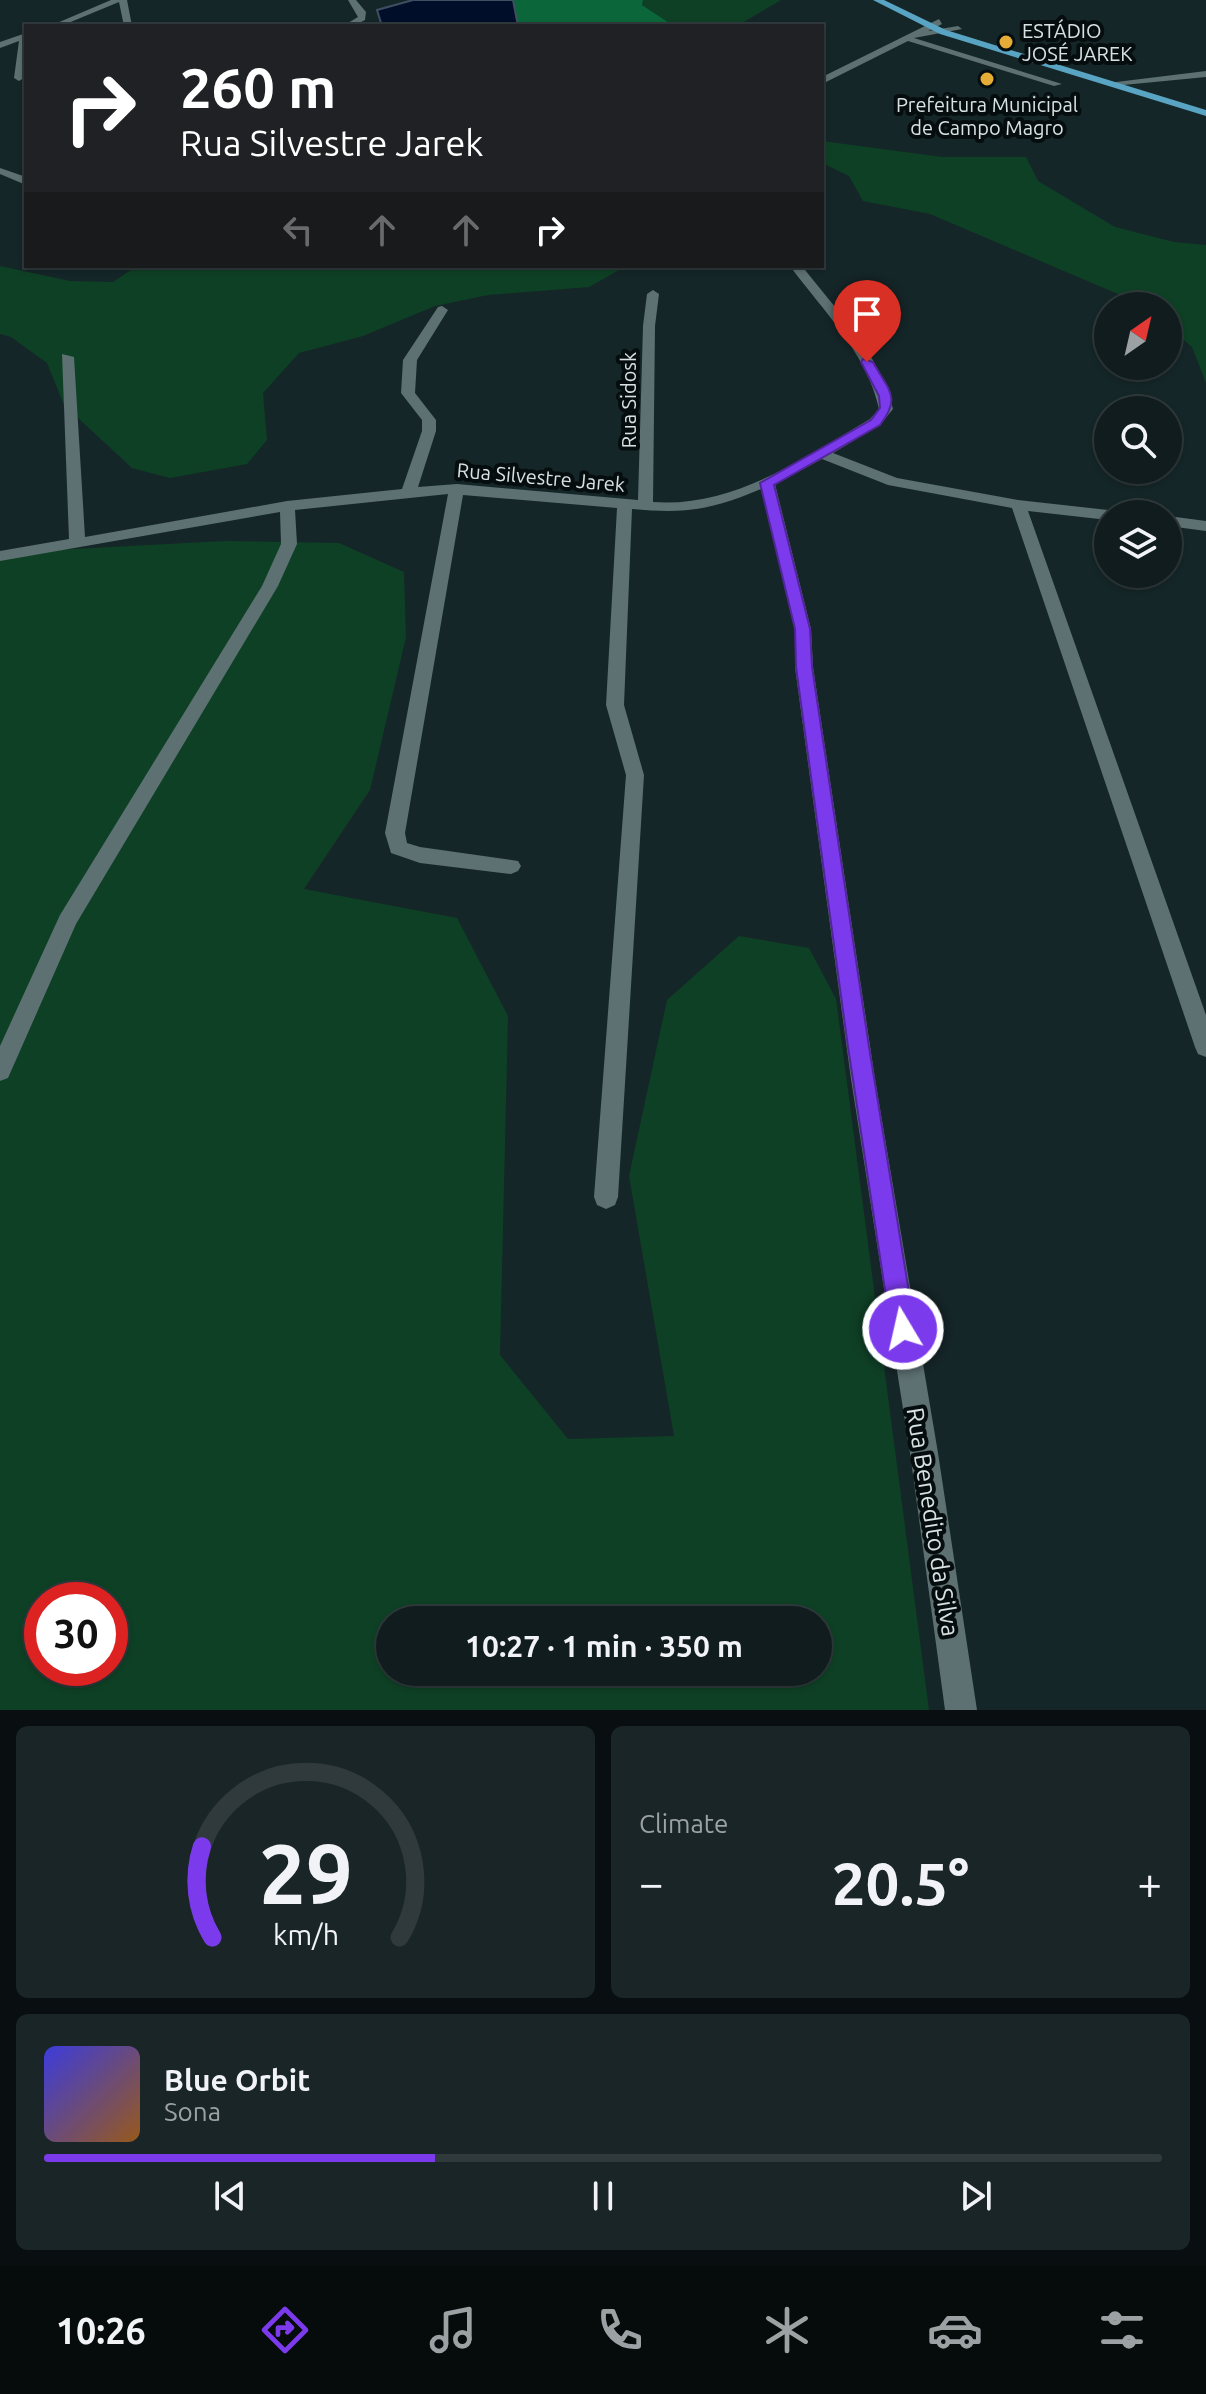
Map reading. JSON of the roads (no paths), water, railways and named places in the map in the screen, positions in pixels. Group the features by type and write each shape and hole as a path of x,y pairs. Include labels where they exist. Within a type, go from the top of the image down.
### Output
{"main road":[{"path":"877,0 928,27 941,27"},
{"path":"887,5 1056,67 1206,113"},
{"path":"958,29 1056,67"}],"street":[{"path":"59,24 120,0 127,24"},
{"path":"351,24 362,18 362,12 352,0"},
{"path":"824,80 928,27"},
{"path":"908,36 941,27 958,29"},
{"path":"0,45 24,36"},
{"path":"908,36 1057,84"},
{"path":"19,78 24,43"},
{"path":"1113,83 1206,74"},
{"path":"1146,94 1178,78"},
{"path":"5,172 24,181"},
{"name":"Rua Silvestre Jarek","path":"0,556 287,506 409,491 457,488 674,508 716,503 767,483 822,454 875,422 886,409 885,396 867,362 797,268"},
{"name":"Rua Sidosk","path":"606,1197 635,775 615,705 653,294"},
{"path":"409,491 429,431 429,420 408,393 410,360 442,310"},
{"path":"67,357 77,542"},
{"path":"822,454 893,482 1018,505 1094,513"},
{"name":"Rua Benedito da Silva","path":"767,483 803,629 804,667 863,1079 924,1453 961,1710"},
{"path":"457,488 395,833 398,848 420,855 511,866"},
{"path":"1018,505 1206,1047"},
{"path":"0,1071 67,921 270,586 289,544 287,506"},
{"path":"1182,523 1206,526"}],"water":[{"path":"413,0 513,0 518,24 381,24 377,10"}],"place":[{"name":"ESTÁDIO JOSÉ JAREK","path":"1006,42"},
{"name":"Prefeitura Municipal de Campo Magro","path":"987,79"}]}
